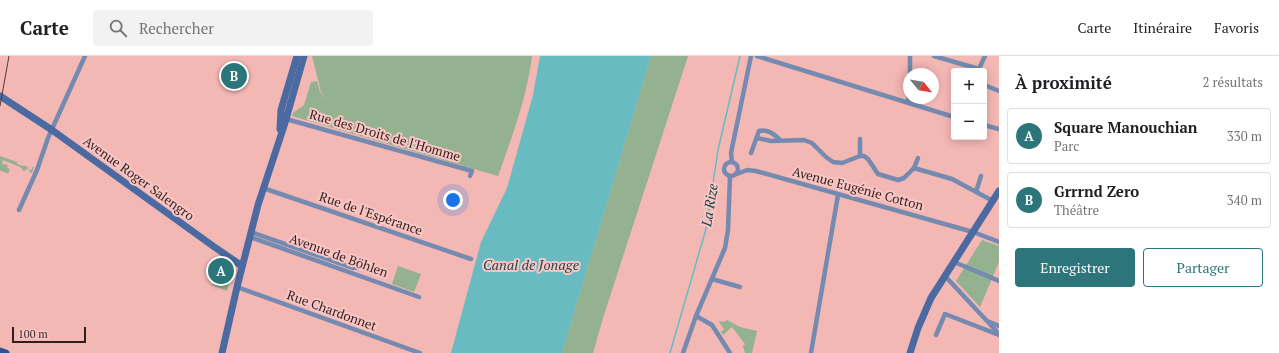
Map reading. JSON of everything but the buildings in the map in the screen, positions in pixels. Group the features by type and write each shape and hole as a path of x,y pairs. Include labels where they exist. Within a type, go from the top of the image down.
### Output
{"main road":[{"path":"280,136 281,110 297,56"},
{"path":"222,353 236,287 263,188 304,56"},
{"name":"Avenue Roger Salengro","path":"0,92 242,266"},
{"name":"Avenue Roger Salengro","path":"0,96 13,106 22,109"},
{"path":"285,98 284,112 286,116"},
{"path":"910,353 924,312 999,191"},
{"path":"0,350 6,353"}],"street":[{"path":"19,210 85,56"},
{"path":"730,176 736,174 738,167 732,162 731,153 751,56"},
{"path":"757,56 903,100"},
{"path":"910,56 910,68"},
{"path":"934,56 972,68"},
{"path":"979,68 985,56"},
{"path":"987,86 999,91"},
{"path":"914,104 951,116"},
{"name":"Rue des Droits de l'Homme","path":"286,116 472,171 470,176"},
{"path":"987,126 999,128"},
{"path":"751,153 759,131 762,130 773,133 780,140"},
{"path":"757,138 771,141 804,140 812,143 833,162 842,163 860,156 864,156 868,159 878,174 898,180 904,178 914,168 918,158"},
{"path":"860,139 860,156"},
{"path":"730,176 726,174 724,167 727,163 732,162"},
{"path":"914,168 952,178 993,201"},
{"name":"Avenue Eugénie Cotton","path":"736,174 747,170 756,171 973,232 999,242"},
{"path":"684,353 696,316 725,248 730,176"},
{"path":"976,192 981,176"},
{"name":"Rue de l'Espérance","path":"263,188 471,259"},
{"path":"811,353 838,194"},
{"path":"251,234 353,268 360,267 362,262"},
{"name":"Avenue de Böhlen","path":"251,234 419,297"},
{"path":"954,262 999,281"},
{"path":"945,276 999,335"},
{"path":"712,279 740,287"},
{"name":"Rue Chardonnet","path":"236,287 420,353"},
{"path":"936,335 945,314 999,335"},
{"path":"696,316 712,325 730,353"},
{"path":"987,322 999,326"}],"green space":[{"path":"312,56 532,56 523,102 498,176 292,116 293,113 304,105 311,82 317,81 320,92 328,100 321,92"},
{"path":"651,56 688,56 593,353 562,353"},
{"path":"0,156 17,162 17,164 23,166 26,165 25,166 28,167 28,169 31,170 34,167 32,173 29,172 30,170 22,170 22,168 3,160 2,164 8,165 7,168 10,169 8,174 0,171"},
{"path":"982,240 999,246 999,262 980,307 956,281"},
{"path":"221,260 224,262 230,280 227,291 212,285"},
{"path":"398,266 421,274 414,292 392,284"},
{"path":"727,320 740,327 757,331 752,353 745,353 743,346 745,344 732,327 723,335 721,332 724,329 719,321 724,322"}],"water":[{"name":"Canal de Jonage","path":"540,56 651,56 562,353 451,353 481,242 507,188 533,95"}],"waterway":[{"name":"La Rize","path":"670,353 706,229 718,150 740,56"}],"tram line":[{"path":"0,106 9,56"}],"place":[{"name":"Grrrnd Zero","path":"234,76"},
{"name":"Square Manouchian","path":"221,271"}]}
